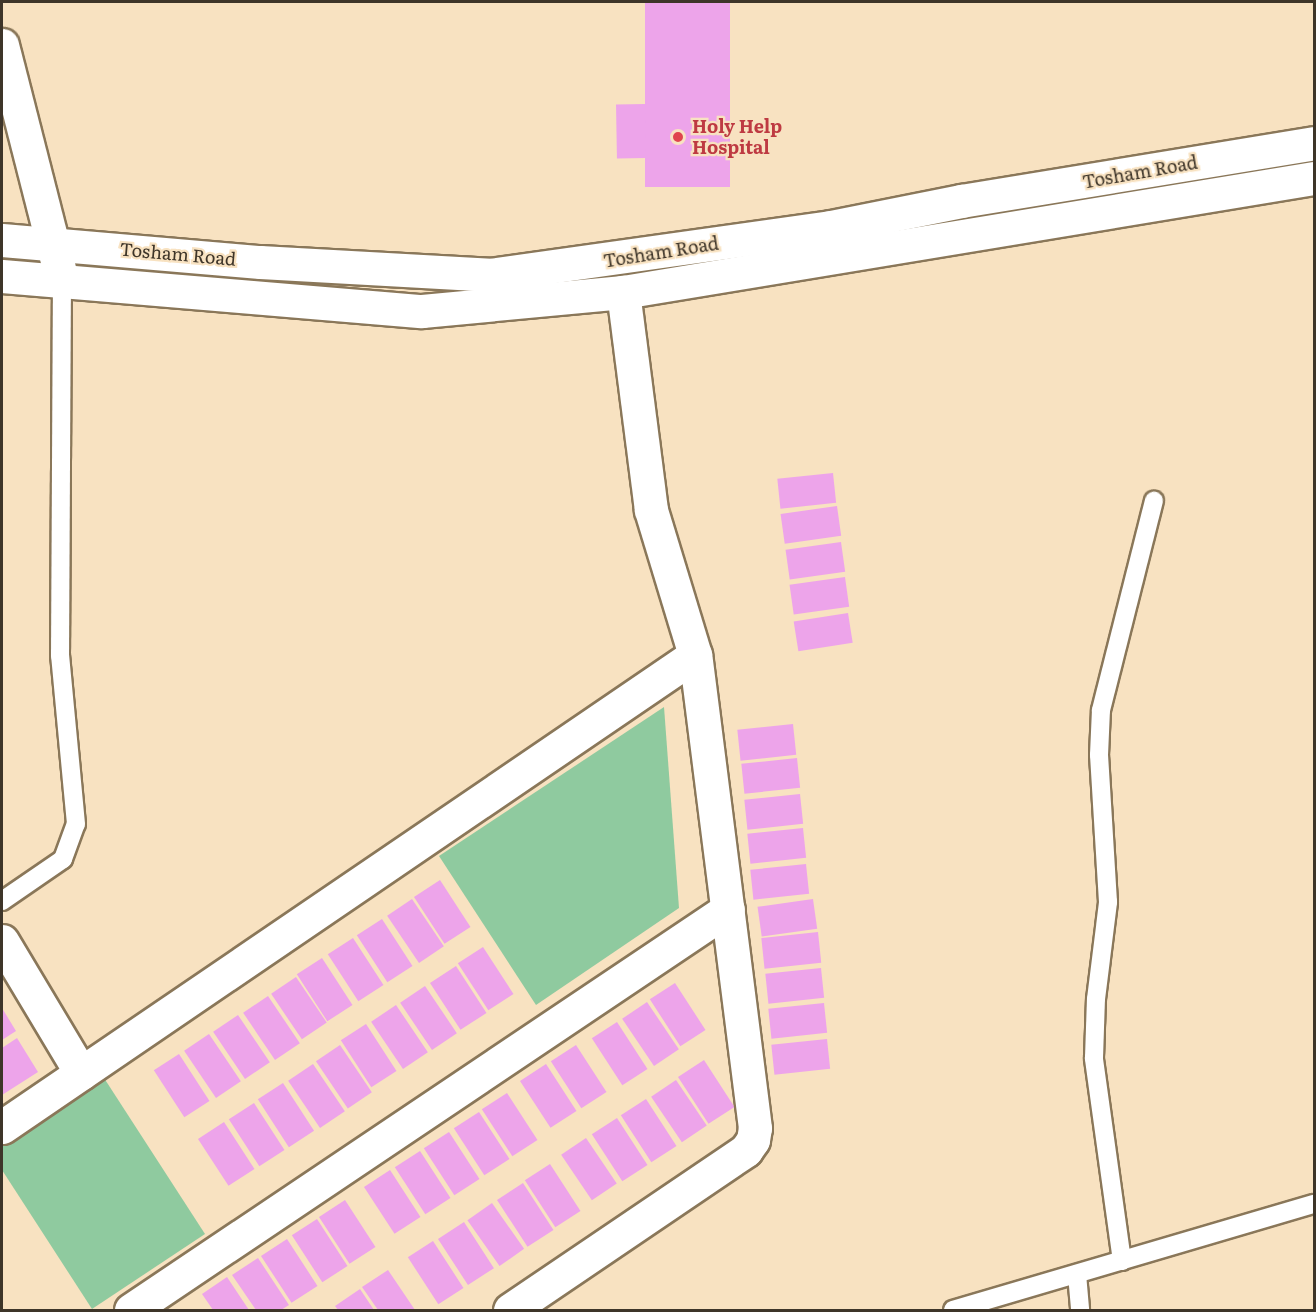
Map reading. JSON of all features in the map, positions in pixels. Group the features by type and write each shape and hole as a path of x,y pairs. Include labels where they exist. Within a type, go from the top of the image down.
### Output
{"street":[{"path":"2,45 62,281"},
{"name":"Tosham Road","path":"2,240 260,262 490,275 831,227 961,201 1314,142"},
{"name":"Tosham Road","path":"2,276 422,311 623,292 1314,178"},
{"path":"510,1311 746,1150 753,1140 755,1128 695,655 651,510 623,292"},
{"path":"2,1127 695,655"},
{"path":"131,1311 728,909"},
{"path":"2,940 81,1073"}],"lane":[{"path":"2,901 63,859 76,824 60,656 62,281"},
{"path":"1122,1261 1094,1058 1096,999 1108,902 1100,744 1101,710 1154,501"},
{"path":"952,1311 1314,1204"},
{"path":"1077,1274 1080,1311"}],"green space":[{"path":"664,707 679,908 536,1005 439,856"},
{"path":"104,1078 205,1234 92,1309 2,1170 2,1145"}],"building":[{"path":"645,2 730,2 730,187 645,187"},
{"path":"645,104 646,158 617,158 616,105"},
{"path":"833,473 836,503 780,509 777,479"},
{"path":"837,506 841,536 785,544 781,514"},
{"path":"841,542 845,572 790,580 786,550"},
{"path":"845,577 849,607 794,615 790,585"},
{"path":"848,613 853,643 798,651 794,622"},
{"path":"793,724 796,755 741,761 737,730"},
{"path":"797,758 800,788 744,794 741,764"},
{"path":"800,794 803,824 747,830 744,800"},
{"path":"803,828 806,858 750,864 747,834"},
{"path":"806,864 809,894 753,900 750,870"},
{"path":"440,880 470,927 445,944 414,897"},
{"path":"412,899 444,946 419,963 387,916"},
{"path":"813,899 817,929 762,937 758,907"},
{"path":"382,919 412,966 387,982 357,935"},
{"path":"818,932 821,963 765,969 761,938"},
{"path":"353,938 383,985 358,1001 328,954"},
{"path":"483,947 513,994 488,1010 458,963"},
{"path":"322,958 352,1005 327,1021 297,974"},
{"path":"456,966 486,1013 461,1030 430,983"},
{"path":"821,968 824,998 768,1004 765,974"},
{"path":"296,977 327,1023 302,1039 271,994"},
{"path":"675,983 705,1030 680,1046 650,999"},
{"path":"425,986 457,1033 432,1050 400,1003"},
{"path":"268,996 300,1043 275,1060 243,1013"},
{"path":"647,1002 679,1049 654,1066 622,1019"},
{"path":"824,1003 827,1033 771,1039 768,1009"},
{"path":"396,1005 428,1052 403,1069 371,1022"},
{"path":"2,1008 16,1031 2,1040"},
{"path":"238,1015 270,1062 245,1079 213,1032"},
{"path":"617,1022 647,1069 622,1085 592,1038"},
{"path":"366,1024 396,1071 371,1087 341,1040"},
{"path":"209,1034 241,1081 216,1098 184,1051"},
{"path":"17,1038 38,1072 2,1095 2,1048"},
{"path":"827,1039 830,1069 774,1075 771,1045"},
{"path":"340,1045 372,1092 348,1108 316,1061"},
{"path":"576,1045 606,1092 581,1108 551,1061"},
{"path":"179,1054 209,1101 184,1117 154,1070"},
{"path":"704,1060 734,1107 709,1124 678,1077"},
{"path":"313,1064 345,1111 320,1128 288,1081"},
{"path":"546,1064 576,1111 551,1128 520,1081"},
{"path":"676,1080 707,1126 682,1142 651,1097"},
{"path":"283,1083 314,1131 289,1147 258,1099"},
{"path":"507,1093 537,1140 512,1156 482,1109"},
{"path":"646,1099 676,1146 651,1162 621,1115"},
{"path":"254,1103 284,1150 259,1166 229,1119"},
{"path":"479,1112 509,1159 484,1175 454,1128"},
{"path":"617,1118 647,1165 622,1181 592,1134"},
{"path":"224,1122 254,1169 229,1186 198,1139"},
{"path":"449,1132 479,1179 454,1195 424,1148"},
{"path":"586,1138 617,1184 592,1200 561,1155"},
{"path":"420,1151 450,1198 425,1214 395,1167"},
{"path":"550,1164 580,1211 555,1227 525,1180"},
{"path":"390,1170 420,1217 395,1234 364,1187"},
{"path":"523,1183 553,1230 528,1247 497,1200"},
{"path":"345,1200 375,1247 350,1264 319,1217"},
{"path":"492,1203 524,1249 500,1266 467,1220"},
{"path":"317,1219 347,1266 322,1282 292,1235"},
{"path":"464,1222 494,1268 468,1285 438,1239"},
{"path":"287,1239 317,1286 292,1303 261,1256"},
{"path":"433,1241 463,1288 438,1304 408,1257"},
{"path":"258,1258 289,1305 281,1310 256,1310 232,1275"},
{"path":"388,1270 415,1310 378,1310 362,1287"},
{"path":"227,1277 249,1310 213,1310 202,1294"},
{"path":"360,1289 374,1310 338,1310 335,1306"}],"place":[{"name":"Holy Help Hospital","path":"678,137"}]}
